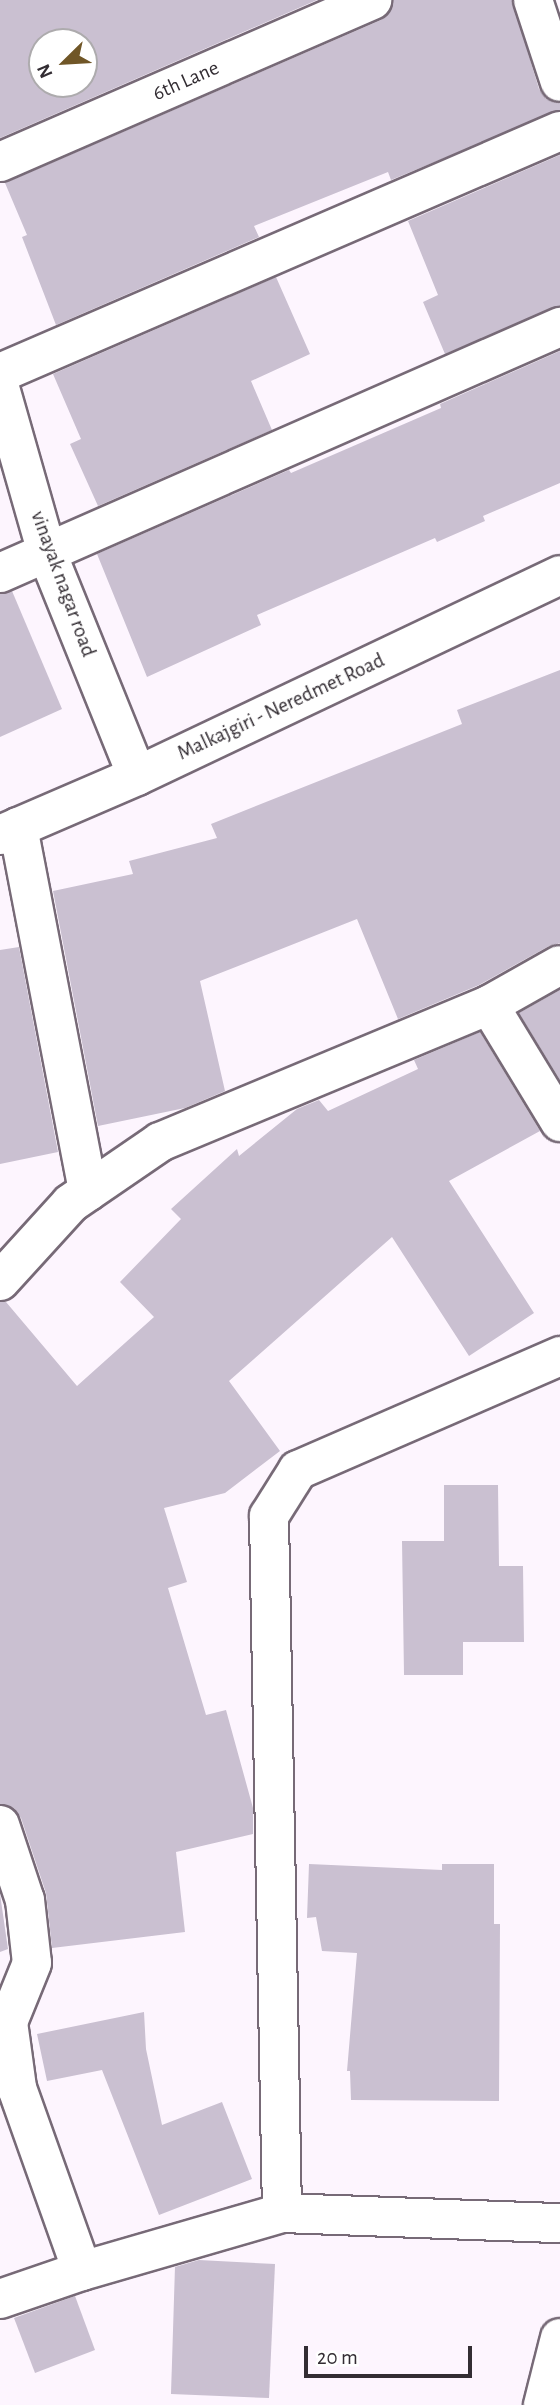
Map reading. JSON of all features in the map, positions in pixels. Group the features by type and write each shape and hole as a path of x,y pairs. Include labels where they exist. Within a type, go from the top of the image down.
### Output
{"street":[{"name":"6th Lane","path":"0,162 372,0"},
{"path":"533,0 560,82"},
{"path":"0,373 560,131"},
{"path":"0,573 560,327"},
{"name":"vinayak nagar road","path":"0,388 47,553 137,776"},
{"name":"Malkajgiri - Neredmet Road","path":"9,831 137,776 560,575"},
{"path":"9,831 88,1191"},
{"path":"0,1281 71,1203 160,1142 489,1004 560,965"},
{"path":"489,1004 560,1122"},
{"path":"282,2213 269,1516 298,1470 560,1356"},
{"path":"0,1825 25,1900 32,1963 8,2022 9,2091 82,2271"},
{"path":"0,2299 82,2271 282,2213 560,2222"},
{"path":"544,2405 560,2338"}],"building":[{"path":"0,0 317,0 98,95 98,28 28,28 28,98 92,98 0,138"},
{"path":"393,0 512,0 539,89 546,99 560,103 560,110 391,180 388,172 254,226 259,237 56,325 22,237 27,235 5,183 381,20 390,12"},
{"path":"560,155 560,306 445,354 423,302 438,295 408,221"},
{"path":"276,277 310,354 251,381 272,430 98,506 70,444 81,439 53,374"},
{"path":"560,351 560,483 483,516 485,521 437,542 435,538 257,615 261,625 147,677 97,554 289,470 291,473 441,408 440,404"},
{"path":"12,591 62,709 0,737 0,594"},
{"path":"560,670 560,943 549,946 479,985 398,1019 357,919 200,981 225,1091 185,1108 98,1126 53,891 133,874 129,861 217,838 211,824 462,724 457,710"},
{"path":"19,947 58,1152 0,1164 0,950"},
{"path":"560,990 560,1080 519,1013"},
{"path":"480,1032 540,1131 449,1181 534,1313 469,1356 392,1237 229,1381 280,1451 225,1493 164,1508 187,1582 168,1588 206,1715 226,1710 253,1808 253,1834 176,1852 185,1932 52,1948 46,1893 21,1818 14,1808 0,1804 0,1302 6,1302 77,1386 154,1317 120,1282 181,1219 171,1209 237,1149 239,1156 297,1109 319,1100 328,1111 418,1069 414,1060"},
{"path":"444,1485 498,1485 499,1566 523,1566 524,1642 463,1642 463,1675 404,1675 402,1541 444,1541"},
{"path":"309,1864 442,1870 442,1864 494,1864 494,1924 500,1924 499,2101 351,2100 350,2071 347,2071 357,1953 322,1951 316,1917 307,1918"},
{"path":"0,1894 8,1949 0,1952"},
{"path":"144,2012 146,2049 162,2125 222,2102 252,2179 159,2215 102,2070 47,2081 37,2034"},
{"path":"199,2260 275,2264 269,2398 171,2394 175,2267"},
{"path":"75,2296 95,2350 35,2373 14,2318"}]}
